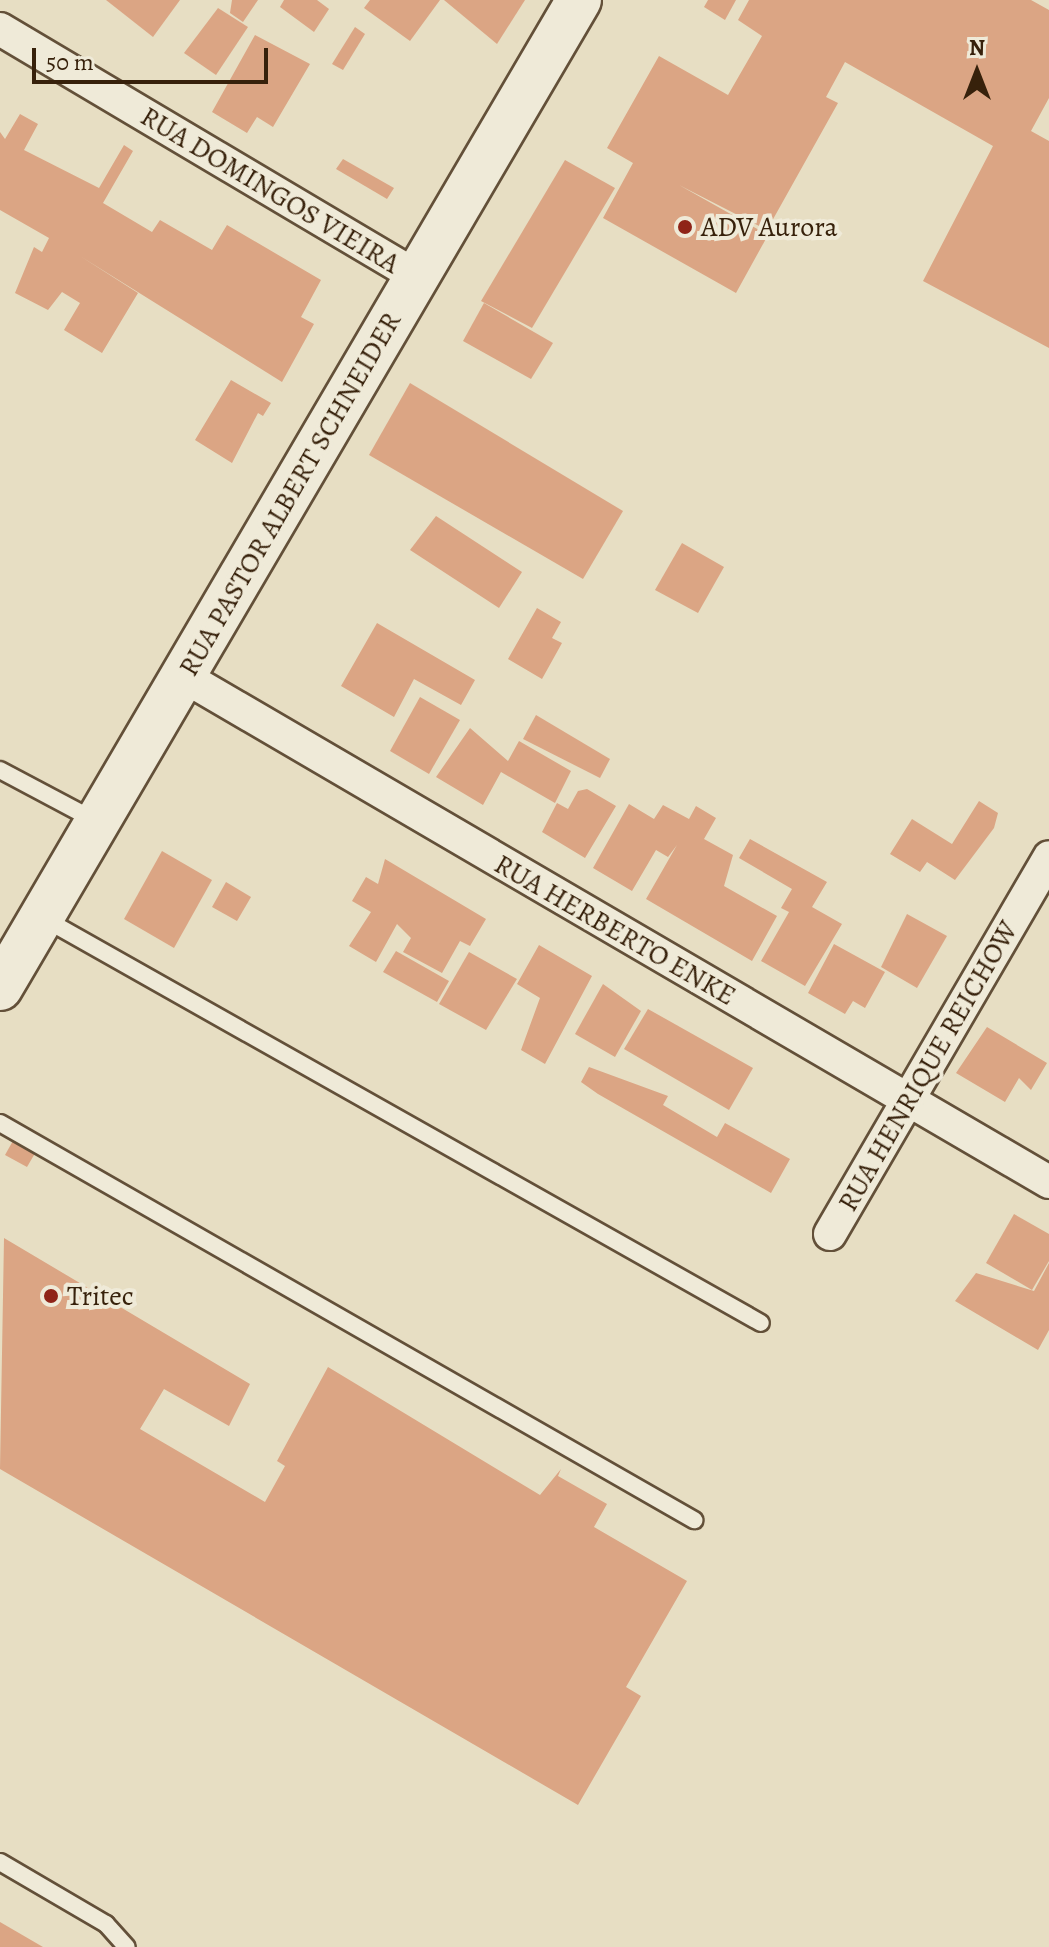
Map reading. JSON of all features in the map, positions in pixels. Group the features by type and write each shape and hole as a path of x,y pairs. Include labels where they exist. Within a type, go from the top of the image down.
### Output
{"main road":[{"name":"RUA PASTOR ALBERT SCHNEIDER","path":"0,988 579,0"}],"street":[{"name":"RUA DOMINGOS VIEIRA","path":"0,29 417,277"},
{"name":"RUA HERBERTO ENKE","path":"183,676 1049,1182"},
{"name":"RUA HENRIQUE REICHOW","path":"830,1234 1049,857"}],"lane":[{"path":"0,770 97,822"},
{"path":"41,918 761,1323"},
{"path":"0,1123 694,1520"},
{"path":"0,1862 106,1924 127,1947"}],"building":[{"path":"106,0 180,0 153,37"},
{"path":"232,0 258,0 243,22 230,13"},
{"path":"284,0 317,0 329,9 314,32 280,7"},
{"path":"370,0 440,0 410,41 364,8"},
{"path":"444,0 525,0 497,44"},
{"path":"708,0 736,0 725,20 704,7"},
{"path":"749,0 1031,0 1049,10 1049,98 1031,131 1049,141 1049,348 923,281 993,146 845,62 826,97 838,103 767,230 679,185 768,235 736,293 603,218 633,163 607,148 659,56 728,95 762,36 738,20"},
{"path":"218,8 248,27 216,75 184,53"},
{"path":"355,27 365,34 343,70 332,64"},
{"path":"255,35 310,64 273,127 257,117 247,133 212,112"},
{"path":"20,114 38,124 24,150 99,188 124,145 133,151 103,203 152,232 160,220 212,250 227,225 321,280 301,317 314,324 282,382 80,256 138,293 102,353 64,330 80,303 62,292 48,310 15,293 34,247 42,252 49,238 0,210 0,132 5,139"},
{"path":"343,159 394,188 387,199 336,169"},
{"path":"565,160 615,188 532,328 481,301"},
{"path":"484,303 553,343 531,379 463,341"},
{"path":"231,380 271,403 263,416 258,413 232,463 195,440"},
{"path":"410,383 623,511 583,579 369,455"},
{"path":"436,516 522,572 499,608 410,550"},
{"path":"682,543 724,567 698,613 655,590"},
{"path":"537,608 561,622 552,638 562,643 542,679 508,659"},
{"path":"377,623 475,680 461,705 414,679 394,717 341,686"},
{"path":"420,697 460,720 429,774 390,751"},
{"path":"536,715 610,759 600,778 523,739"},
{"path":"470,728 508,761 519,741 571,771 555,803 501,772 483,805 436,777"},
{"path":"587,789 616,806 585,858 542,832 557,803 568,809 578,791"},
{"path":"979,801 998,813 994,828 955,880 927,862 920,872 890,854 912,819 952,844"},
{"path":"629,804 654,819 663,805 689,819 696,806 716,818 704,839 733,855 724,886 777,916 752,961 646,899 677,845 668,857 656,850 632,891 593,868"},
{"path":"750,839 827,882 812,907 842,924 805,986 761,961 789,912 781,908 792,889 739,858"},
{"path":"162,851 212,880 174,948 124,919"},
{"path":"385,859 486,919 470,946 460,941 442,973 403,952 411,938 397,924 376,962 349,946 371,912 352,901 366,877 378,884"},
{"path":"226,882 251,897 237,921 212,907"},
{"path":"907,914 947,936 917,988 881,967"},
{"path":"834,944 885,972 865,1008 853,1001 845,1014 808,993"},
{"path":"539,945 592,976 545,1064 521,1050 540,998 517,984"},
{"path":"396,951 449,981 437,1002 383,972"},
{"path":"469,952 517,979 486,1030 439,1004"},
{"path":"603,984 641,1011 615,1057 575,1034"},
{"path":"648,1009 753,1068 729,1110 624,1049"},
{"path":"987,1027 1047,1063 1031,1090 1019,1078 1005,1102 956,1073"},
{"path":"589,1067 668,1096 663,1105 717,1137 725,1123 790,1159 771,1193 598,1094 581,1082"},
{"path":"19,1130 41,1143 27,1167 5,1155"},
{"path":"1014,1214 1049,1234 1049,1261 1032,1290 986,1263"},
{"path":"4,1238 250,1384 229,1426 164,1389 140,1429 265,1502 285,1466 277,1461 328,1367 540,1495 561,1469 558,1476 607,1504 594,1527 687,1581 626,1687 641,1696 578,1805 0,1469"},
{"path":"1049,1263 1049,1330 1038,1350 955,1301 976,1273 1034,1291"},
{"path":"0,1922 43,1947 0,1947"}],"place":[{"name":"ADV Aurora","path":"685,227"},
{"name":"Tritec","path":"51,1296"}]}
